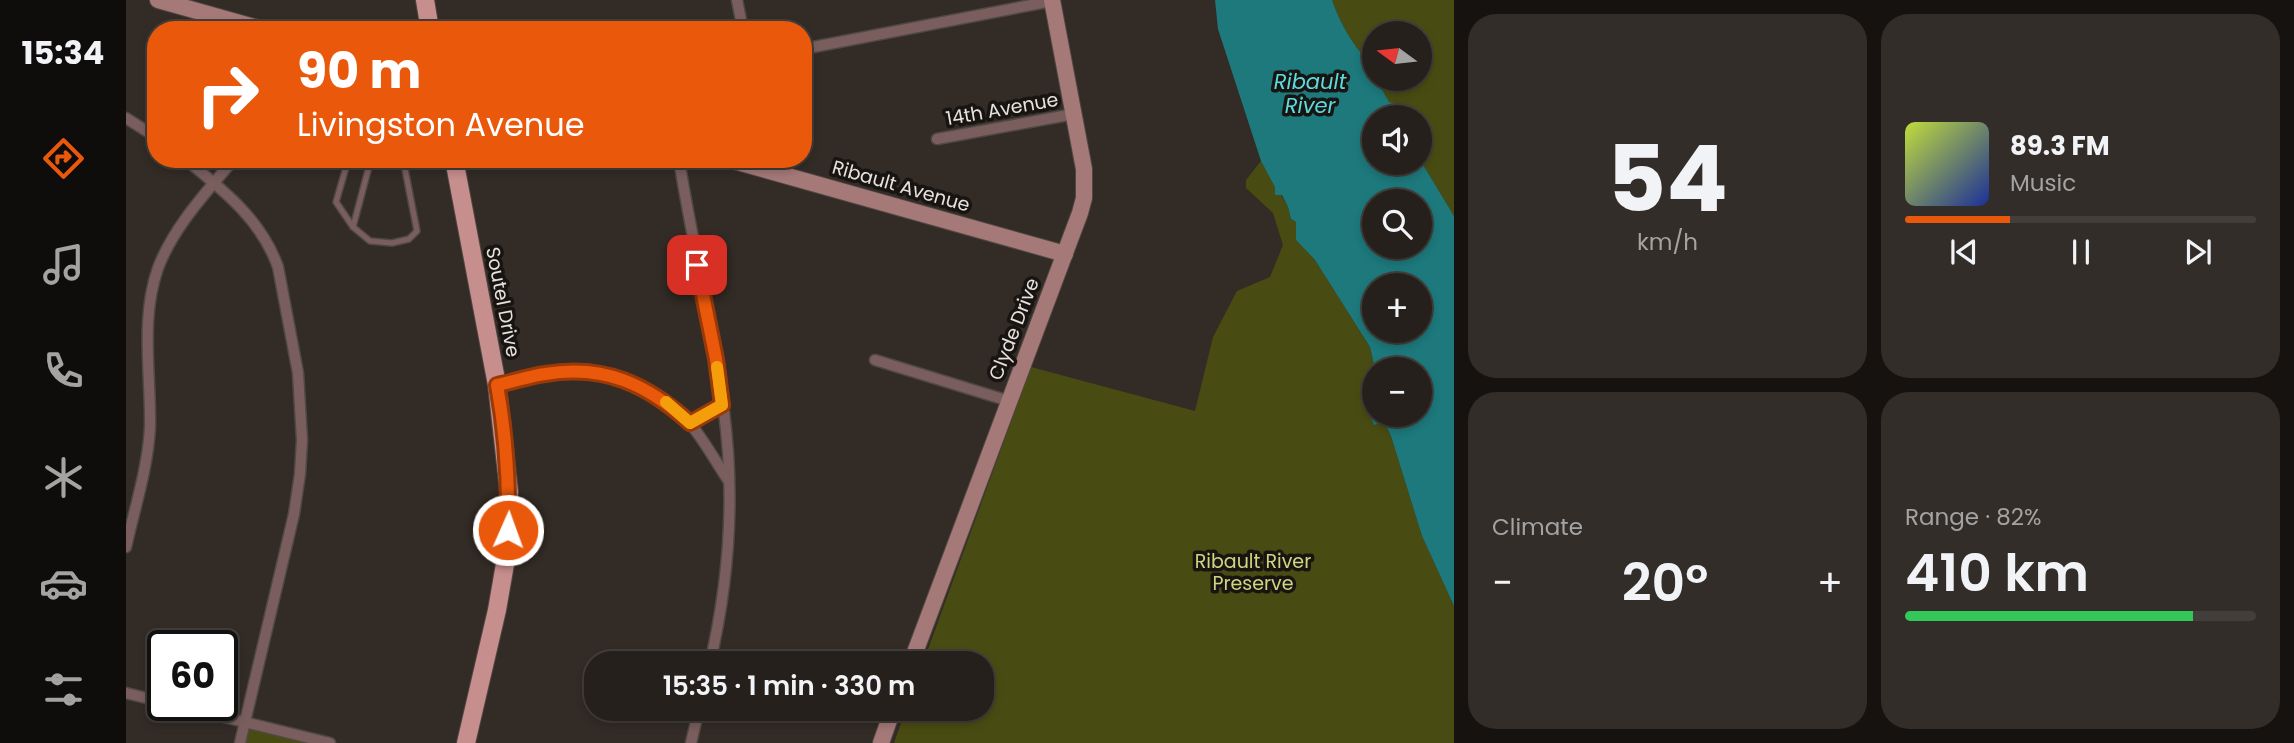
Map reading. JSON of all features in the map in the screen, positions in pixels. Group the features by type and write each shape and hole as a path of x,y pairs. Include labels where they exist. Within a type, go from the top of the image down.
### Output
{"main road":[{"path":"425,0 428,21"},
{"name":"Soutel Drive","path":"456,168 497,385 509,492 505,564 466,743"}],"street":[{"path":"158,0 233,21"},
{"path":"737,0 741,21"},
{"path":"812,47 1052,1"},
{"name":"Clyde Drive","path":"916,651 1080,214 1085,185 1052,1"},
{"name":"14th Avenue","path":"937,139 1074,114"},
{"path":"126,118 147,131"},
{"path":"196,168 254,221 273,252 298,373 301,406 300,474 294,514 240,743"},
{"path":"126,547 148,450 148,329 151,296 166,250 181,225 227,168"},
{"path":"681,168 716,359 728,454 729,541 721,614 713,651"},
{"name":"Ribault Avenue","path":"759,168 1065,254"},
{"path":"875,360 1010,401"},
{"path":"497,385 546,374 570,372 595,373 623,379 645,388 690,423 728,480"},
{"path":"690,423 722,405"},
{"path":"126,693 147,698"},
{"path":"238,720 330,743"},
{"path":"691,743 696,721"},
{"path":"881,743 889,721"}],"lane":[{"path":"346,168 337,202 353,227 370,241 393,243 410,239 417,231 405,168"},
{"path":"353,227 369,168"}],"green space":[{"path":"1332,0 1454,0 1454,216 1429,175 1432,175 1432,105 1389,103 1382,91 1432,91 1432,21 1362,21 1362,53 1343,26"},
{"name":"Ribault River Preserve","path":"1261,161 1288,207 1291,219 1296,222 1296,240 1315,260 1362,334 1362,343 1367,343 1370,347 1372,357 1362,357 1362,427 1386,427 1422,536 1454,606 1454,743 894,743 902,721 994,721 994,651 927,651 1031,367 1195,411 1213,337 1237,291 1270,277 1283,245 1273,213 1246,188 1246,180"},
{"path":"249,729 305,743 246,743"}],"water":[{"name":"Ribault River","path":"1215,0 1332,0 1343,26 1362,53 1362,91 1383,91 1389,102 1398,105 1362,105 1362,175 1429,175 1454,216 1454,606 1422,536 1386,427 1432,427 1432,357 1372,357 1367,343 1432,343 1432,273 1362,273 1362,334 1315,260 1296,240 1296,222 1291,219 1282,195 1275,195 1275,187 1261,161 1218,29"}],"slow traffic":[{"path":"666,402 690,423 722,405 717,367"}],"route":[{"path":"508,530 507,457 497,385 546,374 595,373 623,379 645,388 690,423 722,405 716,359 697,265"}]}
